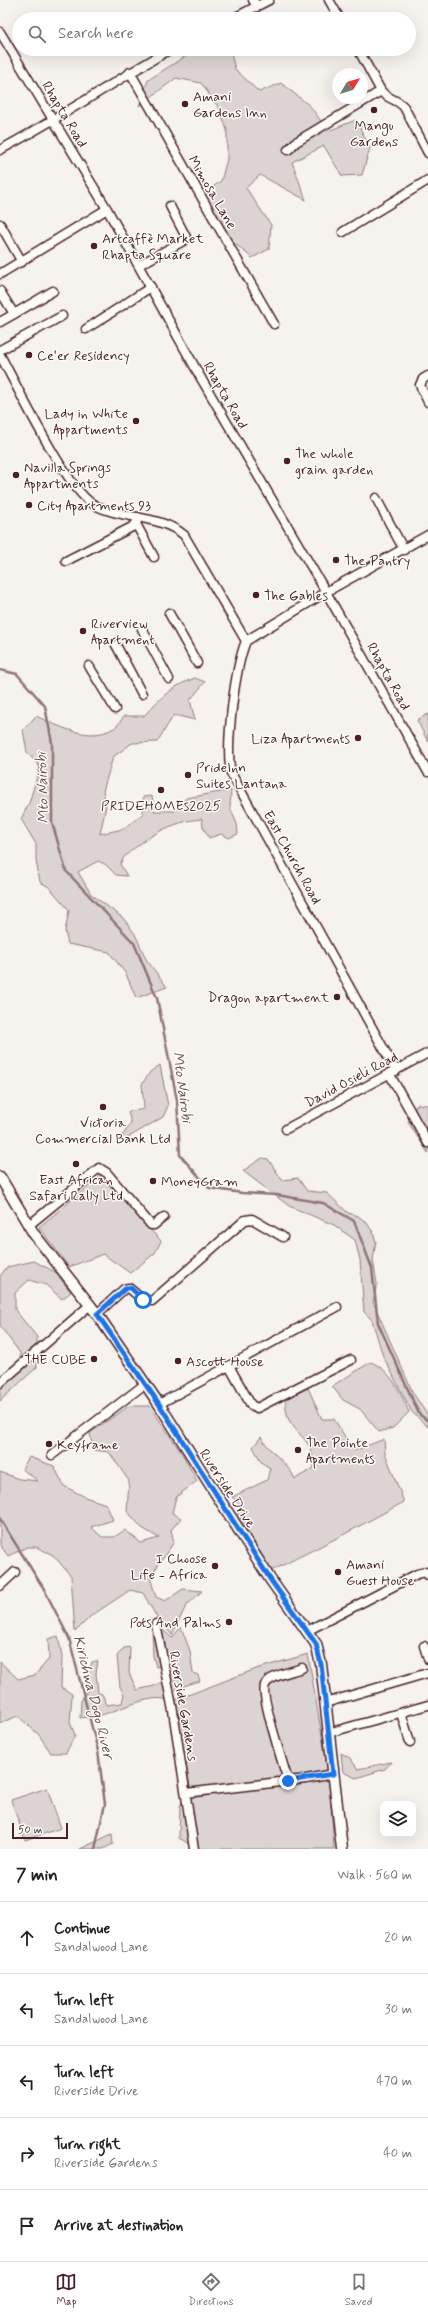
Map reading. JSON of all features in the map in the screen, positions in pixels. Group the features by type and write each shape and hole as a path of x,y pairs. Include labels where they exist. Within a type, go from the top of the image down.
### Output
{"street":[{"path":"242,12 255,3 269,0"},
{"path":"330,0 336,12"},
{"name":"Rhapta Road","path":"0,32 12,52"},
{"name":"Rhapta Road","path":"15,56 107,209 202,380 326,592 428,772"},
{"path":"0,150 54,121 130,72 159,56"},
{"path":"362,56 381,92 385,96 398,101 414,123 428,153"},
{"name":"Mimosa Lane","path":"130,72 274,324"},
{"path":"288,150 316,130 381,92"},
{"path":"343,232 428,180"},
{"path":"139,265 187,239 170,206"},
{"path":"0,274 107,209"},
{"path":"0,224 22,262"},
{"path":"86,330 151,287"},
{"path":"0,291 14,314"},
{"path":"0,322 53,291"},
{"path":"0,350 62,316"},
{"path":"0,355 65,471 80,494 93,504 137,521 172,526 184,535 246,641 326,592 404,550 428,535"},
{"path":"428,376 423,379 420,385 428,402"},
{"path":"376,498 404,550"},
{"path":"137,521 154,557"},
{"path":"66,561 137,521"},
{"path":"169,613 197,663"},
{"path":"142,629 169,679"},
{"name":"East Church Road","path":"246,641 237,667 229,756 231,773 393,1072 428,1143"},
{"path":"116,645 142,694"},
{"path":"89,666 115,710"},
{"name":"David Osieli Road","path":"286,1129 428,1053"},
{"path":"28,1226 94,1170 99,1168 107,1173 151,1225 154,1225 164,1217"},
{"name":"Riverside Drive","path":"0,1177 28,1226 97,1314 159,1404 270,1579 318,1648 342,1849"},
{"path":"97,1314 124,1289 128,1288 143,1300 152,1301 245,1220 252,1219 283,1237"},
{"path":"0,1383 90,1305"},
{"path":"159,1404 337,1307"},
{"path":"229,1366 251,1404 257,1408 351,1360"},
{"path":"52,1455 145,1384"},
{"path":"0,1586 15,1572"},
{"path":"307,1631 417,1574 424,1572 428,1575"},
{"name":"Riverside Gardens","path":"156,1624 173,1711 194,1849"},
{"path":"424,1646 428,1659"},
{"path":"288,1781 269,1715 264,1688 273,1678 302,1668"},
{"path":"325,1703 428,1673"},
{"path":"328,1733 428,1705"},
{"path":"401,1713 410,1742"},
{"path":"186,1793 333,1774"}],"shaded area":[{"path":"186,56 232,56 235,69 259,92 281,83 310,106 328,131 356,120 370,148 362,175 342,176 324,146 292,162 306,200 260,175 246,188 271,225 269,249 252,258 232,241 199,197 221,181 227,159 227,130 219,108 201,83 176,78 139,106 148,80"},
{"path":"195,678 205,682 190,700 195,720 174,715 157,742 132,743 113,757 103,791 106,806 100,834 123,829 143,814 143,797 152,796 154,811 175,811 186,798 231,790 230,807 237,824 238,834 229,838 221,834 209,838 203,827 202,819 191,820 160,831 141,843 124,857 120,864 127,876 116,875 105,864 98,861 78,872 91,894 123,918 135,934 146,959 167,987 136,998 126,974 109,952 68,944 65,931 69,910 49,887 40,882 36,861 36,844 21,819 29,803 40,767 27,752 23,730 36,716 74,731 95,734 105,732 115,727 124,716 144,716 167,693"},
{"path":"428,714 428,742 417,720"},
{"path":"160,1065 168,1106 163,1117 117,1144 131,1123 128,1112 144,1109 142,1084 150,1072"},
{"path":"417,1104 427,1105 428,1108 428,1153 408,1122"},
{"path":"262,1158 268,1159 282,1180 298,1178 307,1191 327,1193 348,1213 358,1216 366,1222 373,1232 376,1242 373,1259 377,1284 373,1302 413,1393 428,1416 428,1427 412,1412 383,1356 372,1320 364,1312 360,1260 355,1240 334,1225 289,1206 243,1171"},
{"path":"101,1176 161,1241 155,1253 130,1273 103,1254 69,1267 39,1227"},
{"path":"34,1261 55,1272 71,1292 62,1299 46,1285 29,1280 15,1293 15,1310 37,1337 37,1367 0,1401 0,1389 21,1371 20,1353 0,1326 0,1276 7,1267"},
{"path":"371,1362 385,1371 390,1377 399,1390 409,1412 393,1428 379,1432 360,1409 343,1400 332,1386"},
{"path":"308,1388 322,1419 334,1419 354,1451 384,1439 385,1453 404,1502 271,1571 236,1511 242,1507 232,1497 267,1480 270,1468 262,1463 253,1447 261,1437 270,1449 289,1468 295,1479 314,1468 312,1452 309,1446 288,1418 285,1399"},
{"path":"129,1406 150,1406 184,1457 197,1481 176,1497 172,1513 181,1518 171,1530 174,1542 150,1577 156,1597 165,1601 183,1589 202,1591 186,1606 172,1635 156,1616 143,1593 130,1590 91,1616 75,1632 71,1576 53,1555 36,1547 27,1547 8,1556 0,1545 0,1472 19,1479 38,1481 22,1469 29,1457 54,1466 64,1486 85,1497 106,1504 113,1520 91,1527 102,1537 114,1537 125,1530 141,1543 159,1538 142,1528 127,1511 129,1481 109,1452 93,1450 90,1433"},
{"path":"181,1627 190,1651 193,1673 198,1675 200,1681 177,1688 167,1700 152,1699 98,1716 80,1718 81,1701 88,1688 89,1672 92,1662 98,1661 96,1673 98,1693 102,1694 107,1705 122,1703 124,1694 120,1687 117,1656 124,1648 130,1647 129,1673 137,1690 154,1686 171,1677 174,1668 170,1665 156,1667 153,1656 152,1628 163,1630 172,1638"},
{"path":"58,1636 62,1656 61,1687 72,1694 70,1722 75,1735 66,1753 51,1753 39,1735 18,1716 0,1723 0,1662 18,1679 35,1675 49,1659 48,1639"},
{"path":"308,1654 329,1777 334,1849 192,1849 189,1844 179,1838 180,1806 190,1787 175,1700 256,1669"},
{"path":"341,1753 350,1758 358,1769 391,1762 385,1769 356,1778 343,1772"},
{"path":"47,1788 61,1828 25,1840 11,1800"},
{"path":"112,1834 113,1844 103,1849 80,1849"}],"waterway":[{"name":"Mto Nairobi","path":"0,670 17,674 45,706 52,743 52,822 66,871 134,943 157,998 177,1100 180,1155 209,1188 242,1193 277,1195 323,1203 354,1221 372,1268 378,1323 419,1414 428,1421"},
{"name":"Kirichwa Dogo River","path":"0,1519 44,1589 69,1638 98,1751 105,1804 95,1849"}],"place":[{"name":"Amani Gardens Inn","path":"185,104"},
{"name":"Mangu Gardens","path":"374,110"},
{"name":"Artcaffè Market Rhapta Square","path":"94,246"},
{"name":"Ce'er Residency","path":"29,355"},
{"name":"Lady in White Appartments","path":"136,421"},
{"name":"The whole grain garden","path":"287,461"},
{"name":"Navilla Springs Appartments","path":"16,475"},
{"name":"City Apartments 93","path":"29,505"},
{"name":"The Pantry","path":"336,560"},
{"name":"The Gables","path":"256,595"},
{"name":"Riverview Apartment","path":"83,631"},
{"name":"Liza Apartments","path":"358,738"},
{"name":"PrideInn Suites Lantana","path":"188,775"},
{"name":"PRIDEHOMEs2025","path":"161,790"},
{"name":"Dragon apartment","path":"337,997"},
{"name":"Victoria Commercial Bank Ltd","path":"103,1107"},
{"name":"East African Safari Rally Ltd","path":"76,1164"},
{"name":"MoneyGram","path":"153,1181"},
{"name":"THE CUBE","path":"94,1359"},
{"name":"Ascott House","path":"178,1361"},
{"name":"Keyframe","path":"49,1444"},
{"name":"The Pointe Apartments","path":"298,1450"},
{"name":"I Choose Life - Africa","path":"215,1566"},
{"name":"Amani Guest House","path":"338,1572"},
{"name":"Pots And Palms","path":"229,1622"}],"route":[{"path":"143,1300 131,1288 126,1288 97,1314 159,1404 270,1579 318,1648 333,1774 288,1781"}]}
